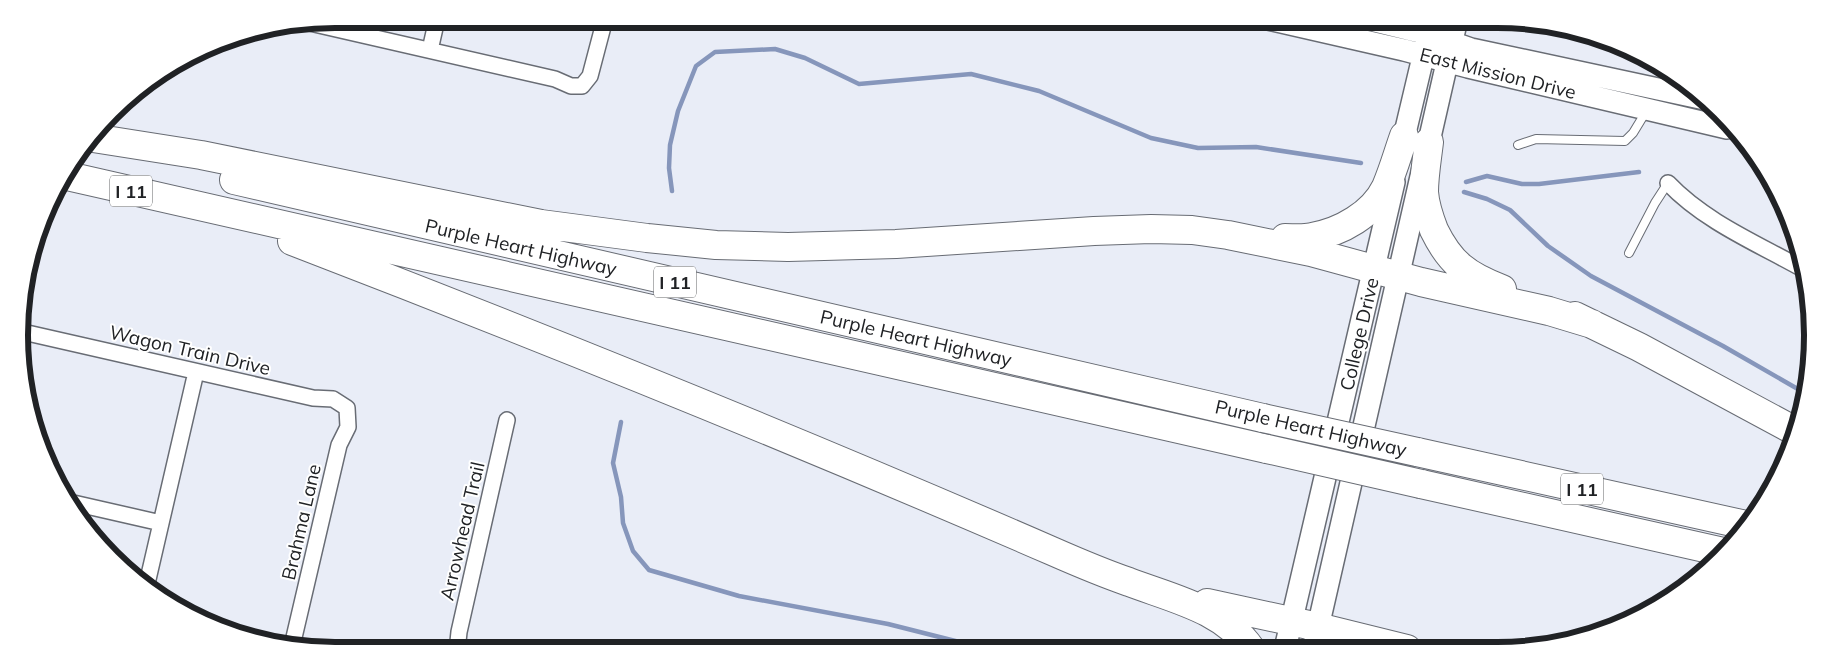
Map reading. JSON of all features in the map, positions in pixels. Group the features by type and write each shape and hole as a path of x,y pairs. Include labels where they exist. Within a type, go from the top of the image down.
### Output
{"highway":[{"path":"98,139 200,155 541,224 592,232 716,245 846,247 1001,236 1151,229 1192,230 1228,235 1339,259 1387,273 1549,311 1592,324"},
{"path":"1228,235 1310,238 1346,227 1367,212 1417,139"},
{"path":"1417,139 1427,213 1443,248 1453,262 1477,279 1550,305 1639,347 1789,428"},
{"name":"Purple Heart Highway","path":"92,147 1263,418 1739,523"},
{"name":"Purple Heart Highway","path":"71,177 1715,550"},
{"path":"199,206 510,325 893,482 1110,575 1207,612 1222,619 1238,632 1246,642"},
{"path":"1152,591 1292,622 1316,638 1349,642"}],"main road":[{"name":"East Mission Drive","path":"1307,28 1423,55 1480,51 1689,96"},
{"name":"College Drive","path":"1417,139 1423,55 1430,28"},
{"name":"East Mission Drive","path":"1431,28 1449,52 1648,109 1722,127"},
{"name":"College Drive","path":"1316,638 1387,273 1417,139 1449,52 1455,28"},
{"name":"College Drive","path":"1287,642 1387,273"}],"street":[{"path":"332,28 555,79 571,86 582,86 590,76 603,28"},
{"path":"430,50 435,28"},
{"path":"1668,183 1680,196 1700,211 1795,265"},
{"name":"Wagon Train Drive","path":"28,333 313,398 333,399 347,408"},
{"path":"148,579 196,372"},
{"name":"Brahma Lane","path":"293,640 339,445 348,427 347,408"},
{"name":"Arrowhead Trail","path":"458,642 459,632 507,420"},
{"path":"78,504 161,524"}],"lane":[{"path":"1518,146 1536,139 1625,141 1633,133 1648,109"},
{"path":"1628,253 1655,202 1668,183"}],"waterway":[{"path":"672,191 669,168 670,145 678,111 696,66 715,52 775,49 805,58 859,84 971,74 1039,91 1151,138 1198,148 1256,147 1361,163"},
{"path":"1466,182 1487,176 1522,184 1539,184 1639,172"},
{"path":"1464,192 1487,199 1510,210 1548,246 1591,276 1723,346 1799,390"},
{"path":"621,422 613,463 621,497 623,523 633,551 649,570 739,596 888,624 959,642"}]}
